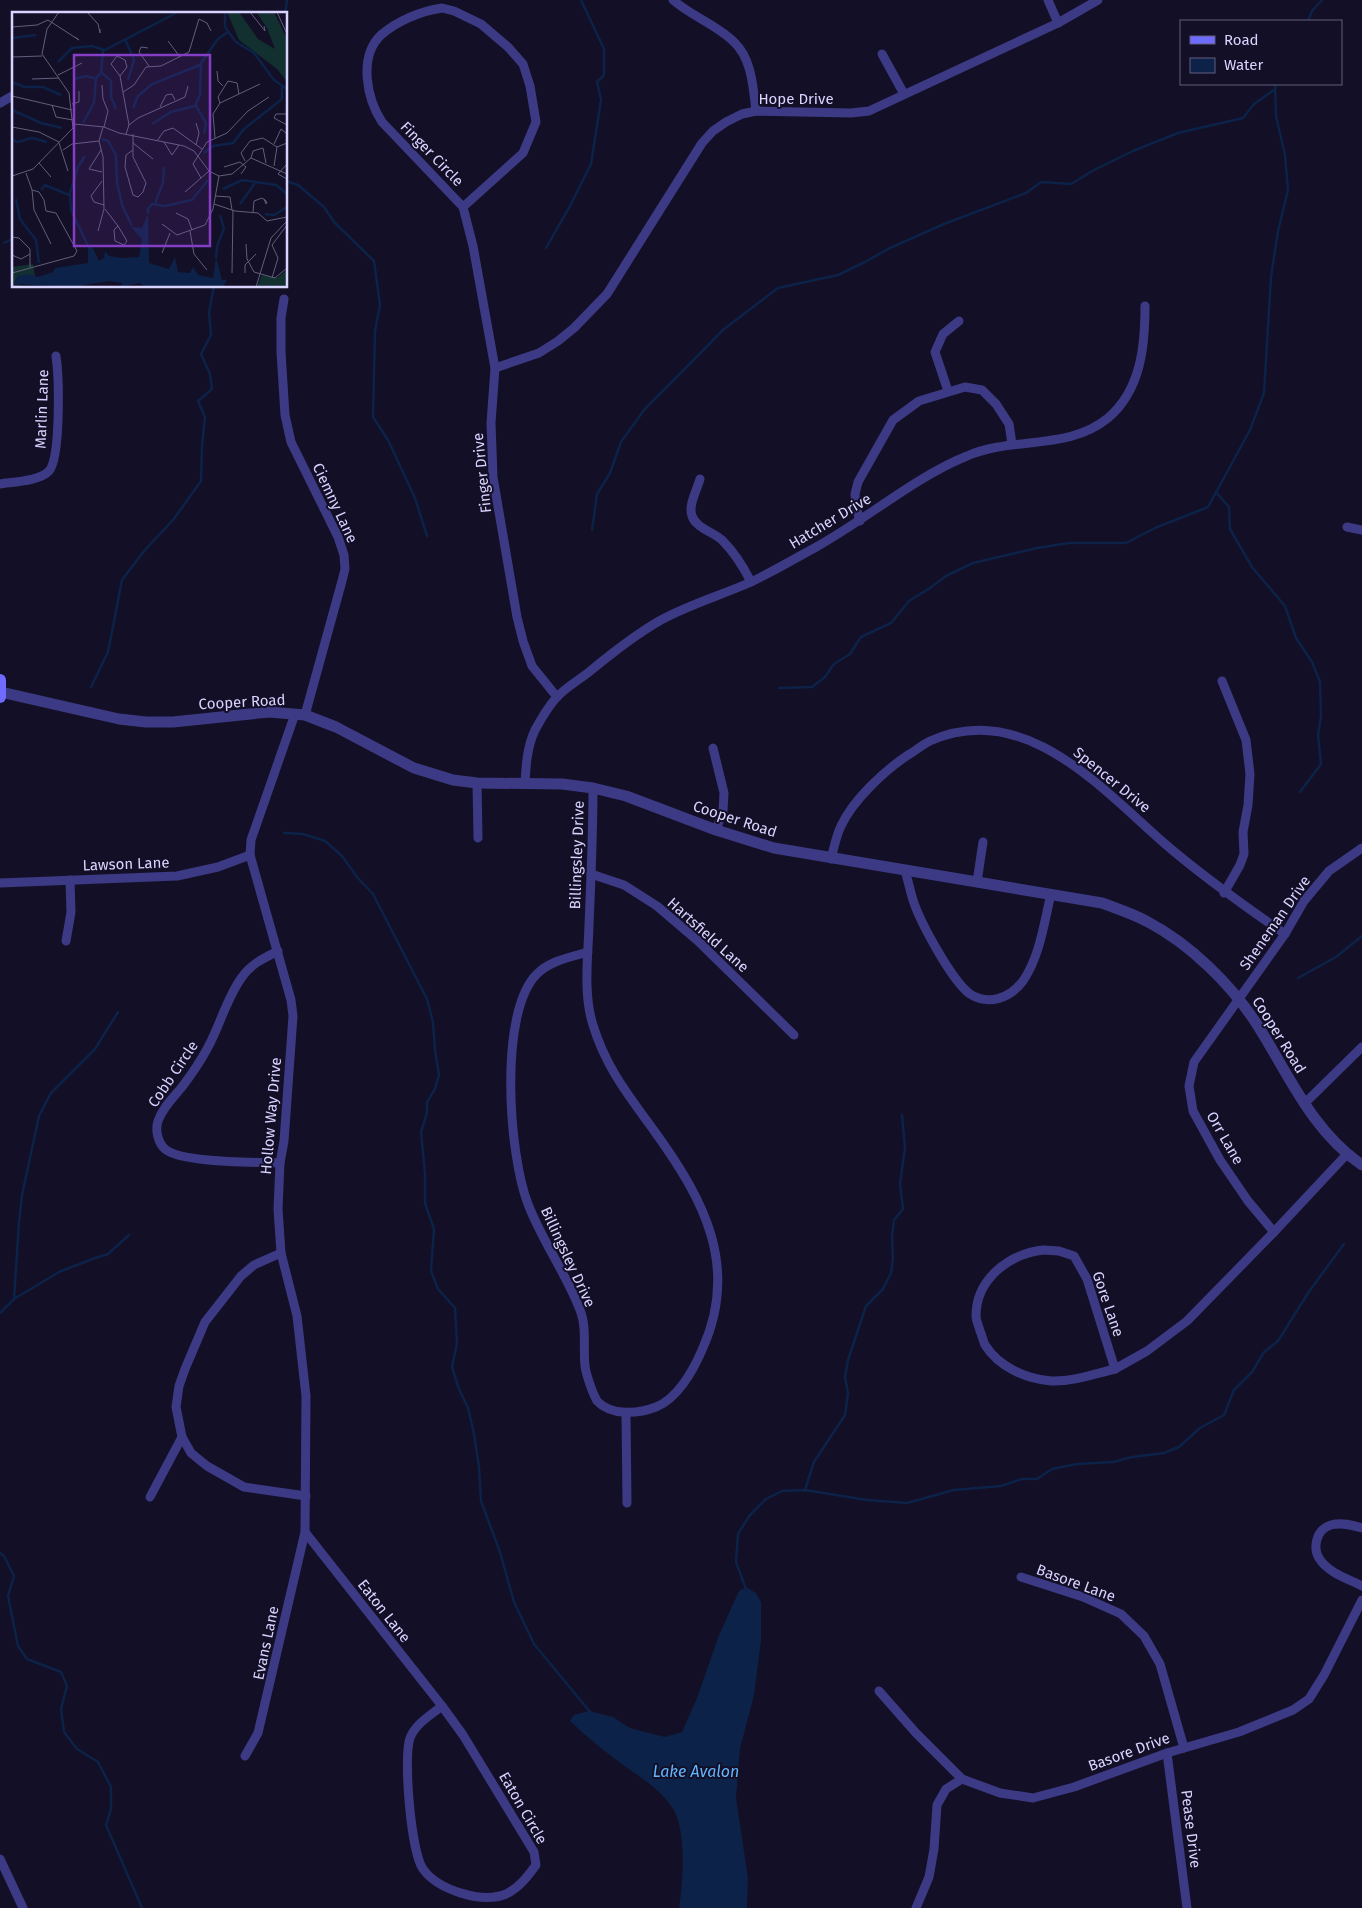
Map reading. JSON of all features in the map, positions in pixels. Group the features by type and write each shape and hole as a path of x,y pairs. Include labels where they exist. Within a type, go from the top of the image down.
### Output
{"street":[{"path":"673,0 684,10 734,41 742,51 753,82 756,111"},
{"path":"1048,0 1058,23"},
{"name":"Hope Drive","path":"495,368 539,353 558,342 607,294 702,143 712,132 726,122 742,114 756,111 851,113 870,111 1058,23 1098,0"},
{"name":"Finger Circle","path":"442,8 454,11 481,24 508,47 523,64 530,86 536,122 523,153 463,207 382,122 375,112 368,89 367,73 370,57 381,35 404,20 430,10 442,8"},
{"path":"882,54 904,94"},
{"path":"0,103 12,96"},
{"name":"Finger Drive","path":"463,207 473,246 495,368 491,424 493,477 517,617 532,666 557,697"},
{"name":"Ciemny Lane","path":"284,299 281,318 282,385 285,415 291,442 338,538 345,562 342,581 300,715"},
{"name":"Hatcher Drive","path":"525,784 527,755 530,743 535,730 557,697 610,655 656,623 684,609 751,582 815,548 860,521 906,489 967,456 1012,444 1066,438 1097,426 1110,416 1134,386 1145,339 1144,306"},
{"path":"948,391 935,352 943,334 959,321"},
{"name":"Marlin Lane","path":"0,484 35,478 49,471 54,458 58,401 56,356"},
{"path":"860,521 856,508 858,482 893,420 919,401 966,387 982,390 996,404 1009,424 1012,444"},
{"path":"700,479 691,506 691,515 695,523 721,540 741,562 751,582"},
{"path":"1347,527 1362,530"},
{"path":"1222,682 1246,740 1250,774 1248,805 1243,832 1244,854 1224,893"},
{"name":"Cooper Road","path":"0,689 119,719 146,722 180,721 269,712 300,715 320,720 345,731 414,768 453,780 477,783 562,784 593,788 626,796 716,830 774,848 1102,903 1148,922 1185,946 1239,999 1257,1024 1304,1104 1320,1125 1347,1154 1362,1164"},
{"name":"Hollow Way Drive","path":"300,715 250,840 250,855 278,951 291,1000 293,1016 284,1141 280,1163 278,1209 280,1253 297,1316 306,1396 305,1532"},
{"name":"Spencer Drive","path":"831,859 841,826 855,804 901,760 930,741 946,736 963,731 996,731 1018,736 1047,749 1086,773 1164,843 1224,893 1285,934"},
{"path":"713,748 724,793 723,811 716,830"},
{"path":"477,783 478,838"},
{"name":"Billingsley Drive","path":"588,952 550,965 539,971 532,979 522,999 514,1027 510,1095 511,1119 519,1175 526,1201 538,1230 582,1314 585,1368 588,1382 596,1400 608,1408 626,1413 639,1413 659,1406 671,1398 695,1366 713,1321 718,1274 712,1234 701,1205 673,1158 638,1110 607,1061 592,1022 588,1002 588,952 593,788"},
{"path":"977,882 983,842"},
{"name":"Sheneman Drive","path":"1239,999 1285,934 1304,901 1329,871 1362,848"},
{"name":"Lawson Lane","path":"0,883 176,876 218,867 250,855"},
{"path":"905,871 919,914 949,969 970,994 984,1000 996,1000 1006,997 1023,981 1038,950 1051,894"},
{"name":"Hartsfield Lane","path":"591,874 624,885 656,906 698,941 794,1035"},
{"path":"66,941 72,912 70,880"},
{"name":"Cobb Circle","path":"278,951 257,961 241,978 207,1049 162,1113 158,1123 158,1132 159,1142 164,1149 173,1155 201,1159 280,1163"},
{"name":"Orr Lane","path":"1239,999 1194,1062 1189,1086 1193,1111 1220,1160 1248,1201 1274,1232"},
{"path":"1304,1104 1362,1047"},
{"name":"Gore Lane","path":"1114,1369 1087,1279 1074,1256 1059,1251 1027,1252 1012,1259 996,1271 982,1289 976,1318 985,1345 1005,1366 1033,1378 1051,1381 1069,1380 1114,1369 1148,1351 1187,1321 1347,1154"},
{"path":"280,1253 254,1265 241,1276 205,1322 179,1386 176,1407 182,1437 191,1453 224,1478 244,1487 306,1496"},
{"path":"626,1413 627,1503"},
{"path":"150,1497 182,1437"},
{"path":"1362,1528 1348,1524 1330,1525 1318,1536 1316,1552 1321,1561 1332,1571 1362,1586"},
{"name":"Eaton Lane","path":"305,1532 442,1706"},
{"name":"Evans Lane","path":"245,1756 258,1733 305,1532"},
{"name":"Basore Lane","path":"1021,1578 1083,1597 1121,1614 1144,1636 1160,1664 1184,1748"},
{"name":"Basore Drive","path":"879,1691 916,1733 962,1779 1000,1793 1032,1798 1074,1787 1167,1753 1239,1732 1293,1710 1309,1699 1362,1600"},
{"name":"Eaton Circle","path":"442,1706 463,1735 534,1852 536,1865 525,1881 506,1894 491,1896 466,1895 449,1889 434,1880 423,1869 417,1856 408,1777 407,1749 411,1736 418,1725 442,1706"},
{"name":"Pease Drive","path":"1167,1753 1187,1908"},
{"path":"916,1908 929,1877 934,1849 937,1805 946,1789 962,1779"},
{"path":"0,1859 23,1908"}],"water":[{"name":"Lake Avalon","path":"746,1587 756,1593 761,1602 761,1641 754,1695 740,1749 736,1798 748,1878 747,1908 679,1908 683,1856 680,1828 672,1807 656,1789 602,1749 570,1721 574,1715 589,1711 613,1717 630,1728 665,1737 682,1732 697,1698 719,1635 739,1591"}],"waterway":[{"path":"285,12 287,0"},
{"path":"546,248 591,164 601,100 597,82 604,75 604,49 581,0"},
{"path":"1308,20 1312,11 1322,0"},
{"path":"779,688 812,687 825,677 834,664 850,654 861,637 891,623 909,601 946,576 973,563 1037,548 1069,543 1126,543 1155,528 1208,507 1250,430 1264,393 1271,277 1278,231 1288,190 1285,155 1276,116 1275,85"},
{"path":"592,530 597,494 610,473 621,442 644,410 724,329 778,288 838,275 890,248 944,224 1026,193 1041,182 1071,184 1094,170 1133,151 1178,133 1243,118 1254,104 1274,90"},
{"path":"288,182 298,185 324,207 334,222 374,261 380,305 375,331 373,417 388,440 415,498 427,536"},
{"path":"4,243 12,239"},
{"path":"91,687 108,652 122,580 144,551 173,520 201,481 205,417 198,401 212,389 210,374 201,354 211,335 209,312 214,288"},
{"path":"1216,492 1229,507 1230,529 1252,567 1285,606 1296,638 1312,662 1320,682 1321,716 1318,735 1321,764 1300,792"},
{"path":"284,833 303,834 325,841 342,856 357,877 373,894 427,999 433,1022 439,1075 435,1089 427,1102 427,1113 421,1132 425,1174 425,1203 434,1229 431,1271 438,1289 455,1308 457,1343 452,1367 468,1408 474,1434 479,1467 481,1501 500,1552 514,1602 534,1644 591,1713"},
{"path":"1298,978 1336,957 1362,936"},
{"path":"0,1313 14,1299 22,1195 39,1116 51,1093 95,1049 118,1012"},
{"path":"805,1490 814,1462 845,1415 848,1393 845,1377 848,1360 866,1306 883,1289 891,1273 894,1220 903,1209 900,1184 905,1148 902,1115"},
{"path":"14,1299 59,1272 108,1254 129,1235"},
{"path":"746,1589 736,1562 738,1534 750,1515 766,1499 782,1491 805,1490 867,1500 907,1503 954,1490 1001,1486 1022,1479 1037,1479 1052,1469 1077,1464 1113,1462 1132,1457 1164,1453 1179,1447 1200,1428 1224,1415 1234,1390 1252,1372 1264,1352 1278,1341 1308,1293 1344,1244"},
{"path":"0,1553 4,1556 14,1576 8,1596 18,1646 27,1659 61,1672 67,1686 61,1709 64,1732 77,1749 98,1762 111,1787 111,1809 106,1825 142,1908"}]}
